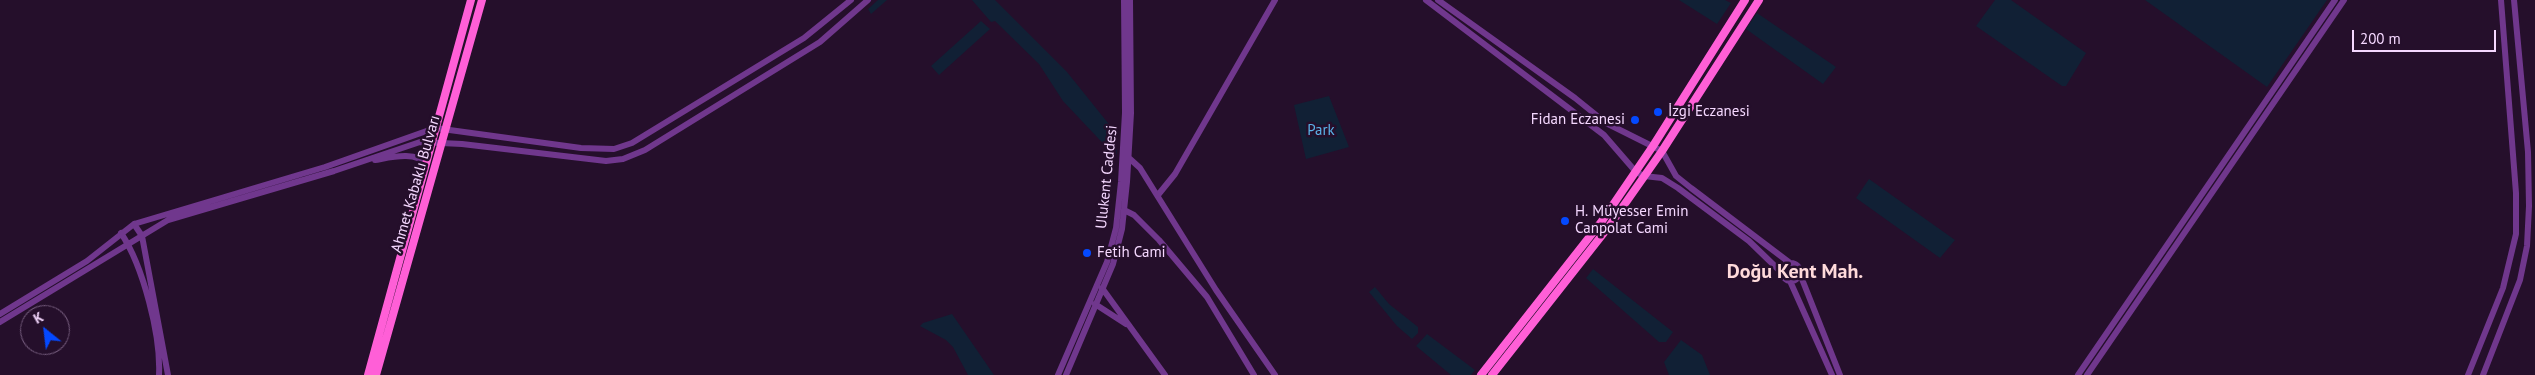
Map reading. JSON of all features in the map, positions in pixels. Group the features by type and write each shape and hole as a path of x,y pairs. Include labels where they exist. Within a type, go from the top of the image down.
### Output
{"main road":[{"name":"Ahmet Kabaklı Bulvarı","path":"368,375 471,0"},
{"name":"Ahmet Kabaklı Bulvarı","path":"376,375 482,0"},
{"path":"1481,375 1599,225 1653,146 1745,0"},
{"path":"1492,375 1610,225 1662,151 1759,0"}],"street":[{"path":"0,314 75,269 134,224 325,167 435,128 581,148 614,149 632,143 804,38 851,0"},
{"path":"0,322 168,220 361,162 420,142 432,141 606,161 623,159 645,150 820,42 868,0"},
{"name":"Ulukent Caddesi","path":"1058,375 1107,262 1116,228 1125,112 1124,0"},
{"path":"1066,375 1113,264 1124,210 1132,113 1130,0"},
{"path":"1158,195 1184,159 1275,0"},
{"path":"1426,0 1604,134 1636,172 1644,176 1662,178 1749,241 1790,282 1832,375"},
{"path":"1438,0 1575,98 1606,123 1662,151 1676,176 1790,263 1798,266 1840,375"},
{"path":"2078,375 2335,0"},
{"path":"2087,375 2344,0"},
{"path":"2468,375 2504,288 2516,234 2516,193 2501,0"},
{"path":"2483,375 2520,280 2527,243 2528,152 2514,0"},
{"path":"361,162 411,157 420,159 426,165"},
{"path":"1129,158 1140,168 1216,290 1274,375"},
{"path":"1124,210 1134,215 1160,240 1207,297 1254,375"},
{"path":"134,224 142,236 168,375"},
{"path":"120,233 129,245 138,264 155,331 160,360 159,375"},
{"path":"1782,273 1785,265 1790,263"},
{"path":"1790,282 1796,280 1800,274"},
{"path":"1102,288 1165,375"},
{"path":"1095,304 1130,325"}],"green space":[{"path":"878,0 887,0 871,14 868,9"},
{"path":"972,0 995,0 1067,72 1112,128 1116,130 1117,154 1114,155 1063,101 1039,64 995,21 991,22"},
{"path":"1679,0 1725,0 1731,3 1717,24"},
{"path":"1995,0 2011,0 2086,53 2066,86 2062,86 1976,26"},
{"path":"2145,0 2327,0 2267,87"},
{"path":"1757,13 1836,67 1823,84 1746,29"},
{"path":"981,21 990,29 939,75 931,66"},
{"name":"Park","path":"1329,96 1349,147 1306,159 1294,105"},
{"path":"1869,179 1955,240 1940,258 1856,198"},
{"path":"1593,269 1673,332 1666,342 1659,342 1586,278"},
{"path":"1375,287 1389,304 1418,327 1418,333 1412,339 1397,326 1369,292"},
{"path":"952,314 994,375 968,375 953,347 946,340 920,326 923,323"},
{"path":"1427,334 1475,370 1471,375 1451,375 1416,346"},
{"path":"1681,340 1702,355 1710,375 1669,375 1664,362"}],"place":[{"name":"İzgi Eczanesi","path":"1658,112"},
{"name":"Fidan Eczanesi","path":"1635,120"},
{"name":"H. Müyesser Emin Canpolat Cami","path":"1565,221"},
{"name":"Fetih Cami","path":"1087,253"}],"district":[{"name":"Doğu Kent Mah.","path":"1795,272"}]}
